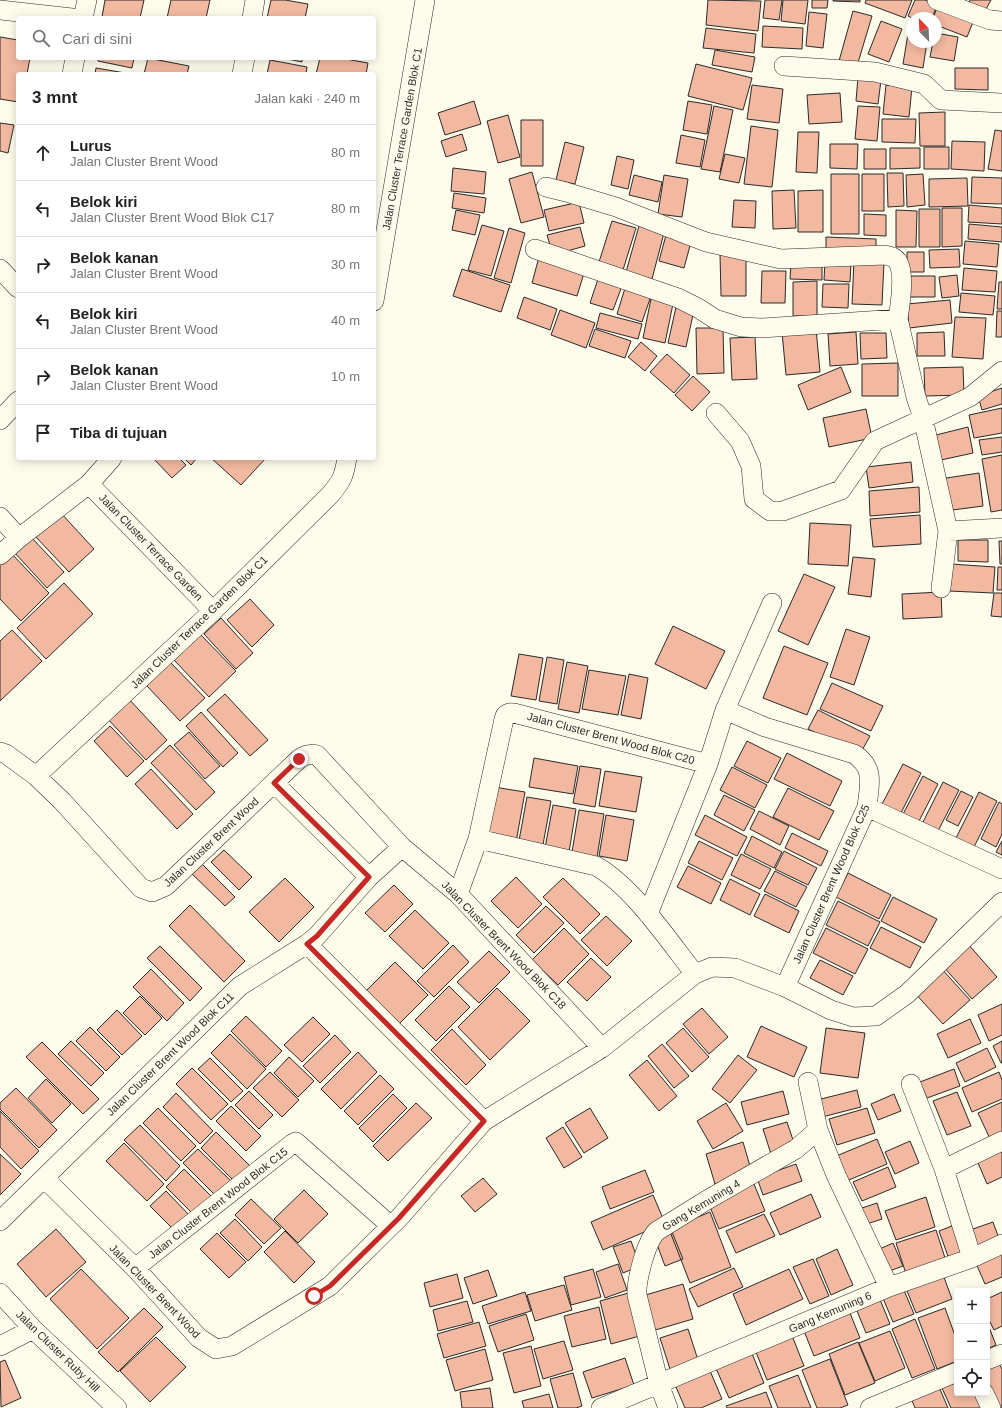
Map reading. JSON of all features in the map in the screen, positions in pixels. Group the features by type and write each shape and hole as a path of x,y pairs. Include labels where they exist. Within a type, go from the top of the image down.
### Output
{"street":[{"path":"83,16 87,0"},
{"path":"252,16 255,0"},
{"name":"Jalan Cluster Terrace Garden Blok C1","path":"376,289 425,0"},
{"path":"937,0 990,20 1002,21"},
{"path":"0,10 54,16"},
{"path":"72,72 75,60"},
{"path":"242,72 245,60"},
{"path":"784,66 875,72 924,84 941,100 1002,103"},
{"path":"546,187 616,207 706,242 781,259 884,255 893,257 898,262 901,270 902,299 898,319 916,397 923,418 948,531 941,588"},
{"path":"535,249 678,298 715,319 741,327 769,327 898,319"},
{"path":"0,269 16,286"},
{"path":"716,413 740,441 751,466 754,499 770,511 783,511 841,490 875,441 970,397 1002,371"},
{"path":"0,420 16,403"},
{"path":"0,555 19,538 89,484 110,460"},
{"name":"Jalan Cluster Terrace Garden Blok C1","path":"36,776 213,611 334,491 341,482 347,460"},
{"name":"Jalan Cluster Terrace Garden","path":"89,484 213,611"},
{"path":"0,516 19,538"},
{"path":"948,531 1002,528"},
{"name":"Jalan Cluster Brent Wood Blok C20","path":"648,914 708,764 724,710 772,603"},
{"name":"Jalan Cluster Brent Wood Blok C25","path":"724,710 765,727 847,752 860,758 867,767 871,777 867,807 785,987"},
{"name":"Jalan Cluster Brent Wood Blok C20","path":"478,839 506,715 514,713 708,764"},
{"name":"Jalan Cluster Brent Wood","path":"0,752 6,754 36,776 62,801 141,888 152,892 166,886 274,783 304,756 312,754 317,755 402,847"},
{"path":"274,783 369,877"},
{"path":"867,807 1002,869"},
{"path":"458,894 478,839 596,866 622,886 648,914 695,974"},
{"path":"402,847 369,877 317,936 307,944 484,1121"},
{"name":"Jalan Cluster Brent Wood Blok C18","path":"402,847 458,894 602,1048"},
{"name":"Jalan Cluster Brent Wood","path":"44,1178 135,1268 200,1338 216,1349 232,1346 330,1286 391,1226 484,1121 602,1048 695,974 712,967 735,968 785,987 831,1010 853,1017 876,1016 907,994 1002,902"},
{"name":"Jalan Cluster Brent Wood Blok C11","path":"44,1178 240,986 307,944"},
{"path":"808,1082 818,1130 836,1175 889,1287"},
{"path":"911,1084 944,1169 972,1258"},
{"name":"Gang Kemuning 4","path":"668,1408 659,1384 637,1295 639,1273 653,1235 707,1200 796,1149 818,1130"},
{"path":"944,1169 1002,1141"},
{"name":"Jalan Cluster Brent Wood Blok C15","path":"135,1268 296,1142 391,1226"},
{"path":"0,1221 44,1178"},
{"name":"Gang Kemuning 6","path":"601,1408 889,1287 972,1258 1002,1244"},
{"name":"Jalan Cluster Ruby Hill","path":"0,1293 33,1329 117,1408"},
{"path":"0,1346 33,1329"},
{"path":"990,1359 1002,1354"},
{"path":"870,1408 954,1373"},
{"path":"985,1396 991,1408"}],"building":[{"path":"105,0 144,0 140,16 102,16"},
{"path":"171,0 210,0 206,16 167,16"},
{"path":"271,0 285,0 308,4 305,16 267,16"},
{"path":"708,0 761,1 758,31 706,25"},
{"path":"765,0 782,0 779,20 763,18"},
{"path":"783,0 808,0 805,24 781,21"},
{"path":"812,0 828,0 827,8 812,8"},
{"path":"860,0 860,2 833,1"},
{"path":"866,0 912,0 906,12 905,18 865,3"},
{"path":"915,0 925,0 937,5 934,12 910,12"},
{"path":"970,0 991,0 985,11 969,2"},
{"path":"937,8 973,22 967,37 942,27 942,12 935,12"},
{"path":"853,11 872,16 857,66 839,61"},
{"path":"809,12 827,14 823,48 806,46"},
{"path":"881,21 902,29 889,62 868,54"},
{"path":"763,26 803,28 802,49 762,47"},
{"path":"706,28 756,34 754,53 703,48"},
{"path":"942,34 958,37 954,61 930,57 932,48 942,48"},
{"path":"0,37 16,40 16,60 30,60 27,72 16,72 16,102 0,99"},
{"path":"906,46 906,48 926,48 923,68 903,64"},
{"path":"715,50 755,57 752,72 712,65"},
{"path":"98,60 134,60 132,68"},
{"path":"148,60 158,60 189,66 188,72 144,72"},
{"path":"270,60 307,67 306,72 267,72"},
{"path":"320,60 351,60 368,63 366,72 316,72"},
{"path":"696,64 752,78 743,110 688,96"},
{"path":"96,68 119,72 95,72"},
{"path":"955,68 988,68 988,90 955,89"},
{"path":"858,77 881,80 878,104 856,101"},
{"path":"752,85 783,89 779,123 747,119"},
{"path":"886,85 912,87 909,117 883,114"},
{"path":"840,93 842,122 809,124 807,95"},
{"path":"474,101 481,124 445,135 438,113"},
{"path":"688,101 712,105 707,134 683,130"},
{"path":"714,106 733,110 720,172 701,169"},
{"path":"858,106 880,107 877,141 855,139"},
{"path":"945,112 945,146 920,146 919,113"},
{"path":"508,115 520,157 498,163 487,121"},
{"path":"882,119 916,119 915,143 882,142"},
{"path":"521,120 543,120 543,166 521,166"},
{"path":"0,123 14,125 8,153 0,151"},
{"path":"751,126 778,130 772,187 744,184"},
{"path":"995,130 1002,131 1002,171 988,169"},
{"path":"798,132 819,132 817,173 796,172"},
{"path":"462,134 467,150 446,157 441,141"},
{"path":"681,135 705,140 700,167 676,163"},
{"path":"952,141 985,142 984,171 951,169"},
{"path":"565,142 584,147 575,184 556,180"},
{"path":"830,144 858,144 857,169 830,168"},
{"path":"924,147 949,147 949,169 924,169"},
{"path":"890,148 920,148 920,168 890,169"},
{"path":"864,149 886,149 886,169 864,169"},
{"path":"725,154 745,158 739,183 719,179"},
{"path":"617,156 634,160 628,189 611,185"},
{"path":"453,168 486,172 484,194 451,191"},
{"path":"532,172 544,217 521,223 509,179"},
{"path":"887,173 903,173 904,206 888,207"},
{"path":"831,174 859,174 859,234 831,234"},
{"path":"862,174 884,174 884,211 862,211"},
{"path":"923,174 925,205 907,207 906,175"},
{"path":"634,175 662,182 658,202 629,195"},
{"path":"664,175 688,179 682,217 658,214"},
{"path":"972,177 1002,178 1002,204 971,203"},
{"path":"967,178 968,206 929,207 929,179"},
{"path":"794,190 796,228 773,229 772,191"},
{"path":"823,190 823,232 798,232 798,191"},
{"path":"454,193 486,198 484,213 452,208"},
{"path":"734,200 756,201 755,228 732,227"},
{"path":"579,202 584,223 549,231 544,210"},
{"path":"969,205 1002,208 1002,224 968,222"},
{"path":"942,208 962,208 962,246 942,247"},
{"path":"919,209 940,209 940,247 919,247"},
{"path":"456,210 480,215 475,235 452,230"},
{"path":"896,210 917,211 916,247 896,247"},
{"path":"864,214 886,215 886,236 864,235"},
{"path":"612,221 636,228 623,270 599,262"},
{"path":"969,224 1002,227 1002,242 968,239"},
{"path":"482,225 504,231 491,276 468,270"},
{"path":"639,226 664,233 652,279 626,272"},
{"path":"580,227 585,246 553,255 547,235"},
{"path":"509,228 525,233 511,283 494,278"},
{"path":"666,235 691,242 684,268 659,261"},
{"path":"826,237 876,239 876,251 826,249"},
{"path":"965,241 999,244 997,267 963,264"},
{"path":"959,249 960,267 930,268 929,250"},
{"path":"907,252 924,252 924,272 907,272"},
{"path":"746,253 746,296 721,296 720,254"},
{"path":"539,257 585,270 577,296 532,283"},
{"path":"854,261 884,262 882,305 852,304"},
{"path":"825,262 851,263 850,282 824,280"},
{"path":"791,263 822,264 822,280 790,279"},
{"path":"964,268 997,271 995,292 962,290"},
{"path":"462,269 510,285 501,312 453,296"},
{"path":"762,271 786,271 785,303 761,303"},
{"path":"957,275 959,296 942,298 939,277"},
{"path":"910,276 935,276 935,297 910,297"},
{"path":"598,279 622,286 613,310 590,303"},
{"path":"817,281 817,316 793,316 793,282"},
{"path":"999,282 1002,282 1002,309 997,309"},
{"path":"823,284 849,284 848,308 822,307"},
{"path":"626,285 652,293 642,322 617,314"},
{"path":"961,293 995,296 993,315 959,312"},
{"path":"652,294 674,299 665,343 643,338"},
{"path":"524,297 557,309 550,330 517,318"},
{"path":"950,300 952,323 909,328 907,304"},
{"path":"676,307 694,310 686,347 668,343"},
{"path":"560,310 595,323 586,348 551,335"},
{"path":"997,311 1002,311 1002,337 996,337"},
{"path":"600,313 642,324 638,339 596,328"},
{"path":"955,317 986,318 983,359 952,357"},
{"path":"696,328 723,328 724,373 697,374"},
{"path":"816,328 820,372 786,375 782,332"},
{"path":"595,329 631,341 625,358 589,346"},
{"path":"856,332 858,364 830,366 828,334"},
{"path":"944,332 945,356 917,356 917,333"},
{"path":"860,333 886,333 887,358 861,359"},
{"path":"755,337 757,379 732,380 730,338"},
{"path":"641,342 657,356 645,371 628,357"},
{"path":"667,354 690,375 674,393 650,372"},
{"path":"898,363 898,396 862,396 862,364"},
{"path":"841,367 851,392 808,410 798,385"},
{"path":"963,367 964,395 925,396 924,368"},
{"path":"693,376 710,392 692,411 675,395"},
{"path":"1002,388 1002,404 982,410 978,396"},
{"path":"1002,408 1002,433 974,438 969,415"},
{"path":"866,409 872,438 829,447 823,418"},
{"path":"968,427 973,453 941,460 936,435"},
{"path":"1002,437 1002,452 982,455 979,440"},
{"path":"1002,455 1002,510 991,512 982,459"},
{"path":"155,460 181,460 186,465 172,478"},
{"path":"186,460 195,460 191,465"},
{"path":"213,460 264,460 241,485"},
{"path":"911,462 913,482 869,488 866,467"},
{"path":"979,473 983,506 945,511 940,479"},
{"path":"919,487 920,512 870,516 869,491"},
{"path":"60,512 94,549 69,572 34,535"},
{"path":"920,515 921,544 873,547 870,519"},
{"path":"810,523 851,525 848,566 808,564"},
{"path":"31,537 64,572 47,588 14,552"},
{"path":"958,540 988,540 988,562 958,561"},
{"path":"999,541 1002,541 1002,564 1000,564"},
{"path":"11,553 49,593 21,621 0,599 0,564"},
{"path":"853,557 875,559 871,597 848,594"},
{"path":"951,564 995,567 993,593 949,591"},
{"path":"998,567 1002,567 1002,590 997,590"},
{"path":"804,574 835,587 808,645 778,631"},
{"path":"64,583 93,614 46,659 17,628"},
{"path":"941,592 942,617 903,619 902,594"},
{"path":"994,593 1002,593 1002,617 991,616"},
{"path":"250,599 274,625 252,647 227,620"},
{"path":"221,618 253,653 236,669 204,634"},
{"path":"673,626 725,651 706,689 655,664"},
{"path":"846,629 870,637 854,685 830,677"},
{"path":"12,630 42,661 0,701 0,641"},
{"path":"201,635 236,671 209,697 174,660"},
{"path":"784,646 828,663 807,715 763,698"},
{"path":"519,654 543,658 536,700 511,696"},
{"path":"547,657 564,660 557,704 539,701"},
{"path":"170,662 205,698 180,721 146,685"},
{"path":"567,662 588,666 579,713 558,709"},
{"path":"589,670 626,676 618,715 582,709"},
{"path":"629,674 648,678 641,719 621,715"},
{"path":"832,683 883,706 871,731 820,709"},
{"path":"225,694 268,740 250,756 207,710"},
{"path":"127,697 167,740 146,760 106,717"},
{"path":"818,710 870,736 860,754 808,729"},
{"path":"201,712 238,753 223,767 186,726"},
{"path":"110,726 144,761 127,777 94,741"},
{"path":"189,732 220,766 205,779 174,745"},
{"path":"747,741 781,758 768,783 734,766"},
{"path":"170,745 215,792 196,810 151,763"},
{"path":"787,753 842,781 830,806 774,779"},
{"path":"534,758 578,766 573,794 529,787"},
{"path":"903,764 921,773 899,817 880,808"},
{"path":"580,766 601,769 595,807 573,803"},
{"path":"732,767 767,785 755,808 720,790"},
{"path":"151,769 193,814 177,829 135,784"},
{"path":"605,771 642,777 636,812 599,806"},
{"path":"923,776 938,784 918,823 902,816"},
{"path":"943,782 959,790 938,831 922,824"},
{"path":"494,787 525,792 516,842 485,836"},
{"path":"788,788 834,811 819,840 773,817"},
{"path":"961,791 973,797 958,826 946,820"},
{"path":"979,792 997,801 974,847 956,838"},
{"path":"724,795 755,810 744,831 714,815"},
{"path":"527,797 551,801 542,850 518,846"},
{"path":"999,802 1002,804 1002,834 996,847 981,839"},
{"path":"553,805 576,809 569,852 545,848"},
{"path":"579,810 604,814 597,857 572,852"},
{"path":"759,811 789,826 780,845 750,829"},
{"path":"606,815 634,820 627,861 599,856"},
{"path":"705,815 747,837 737,856 695,835"},
{"path":"792,833 828,851 821,866 785,848"},
{"path":"752,836 782,852 774,868 744,853"},
{"path":"699,841 733,858 722,880 688,863"},
{"path":"1002,841 1002,855 996,852"},
{"path":"224,850 252,877 239,890 211,862"},
{"path":"784,851 817,868 808,885 775,869"},
{"path":"741,854 771,869 760,889 731,875"},
{"path":"198,860 235,897 225,906 188,870"},
{"path":"688,866 721,883 711,904 677,887"},
{"path":"775,871 807,887 796,907 764,891"},
{"path":"848,873 891,895 879,919 836,897"},
{"path":"516,877 542,904 518,928 491,901"},
{"path":"285,878 314,907 279,942 249,912"},
{"path":"563,878 600,914 580,934 543,897"},
{"path":"730,879 760,894 750,915 720,900"},
{"path":"394,885 413,904 385,932 365,913"},
{"path":"765,894 799,911 789,933 754,916"},
{"path":"893,897 937,919 924,943 881,921"},
{"path":"838,901 880,922 868,946 826,925"},
{"path":"190,905 245,961 224,982 169,926"},
{"path":"546,906 564,923 534,953 516,935"},
{"path":"415,910 449,943 423,969 389,936"},
{"path":"606,916 632,941 607,966 581,940"},
{"path":"881,927 921,947 910,968 870,948"},
{"path":"564,928 589,954 558,985 532,960"},
{"path":"826,928 868,949 855,974 813,953"},
{"path":"967,943 997,977 972,999 942,965"},
{"path":"453,945 469,962 434,997 417,981"},
{"path":"160,946 202,988 190,1001 147,958"},
{"path":"489,951 510,972 479,1003 457,982"},
{"path":"591,958 611,977 587,1001 567,982"},
{"path":"820,960 853,976 843,995 810,978"},
{"path":"395,962 428,995 398,1025 365,992"},
{"path":"940,967 970,1000 943,1024 913,991"},
{"path":"151,969 184,1003 167,1021 133,987"},
{"path":"449,986 470,1007 436,1041 415,1020"},
{"path":"497,988 530,1021 490,1060 458,1027"},
{"path":"140,996 162,1018 145,1035 123,1013"},
{"path":"1002,1004 1002,1035 989,1041 978,1015"},
{"path":"702,1008 728,1037 709,1054 683,1024"},
{"path":"117,1010 142,1036 122,1055 97,1030"},
{"path":"246,1016 282,1051 266,1067 231,1031"},
{"path":"313,1017 330,1034 302,1062 284,1045"},
{"path":"970,1019 981,1043 948,1058 937,1034"},
{"path":"761,1026 807,1047 794,1077 747,1057"},
{"path":"90,1027 120,1057 106,1071 76,1041"},
{"path":"683,1028 709,1057 692,1072 666,1043"},
{"path":"826,1028 865,1033 858,1078 820,1073"},
{"path":"452,1029 486,1065 466,1085 431,1050"},
{"path":"230,1034 266,1069 247,1089 211,1053"},
{"path":"335,1035 351,1052 320,1083 303,1066"},
{"path":"71,1041 104,1073 91,1086 58,1054"},
{"path":"1002,1041 1002,1063 1001,1063 993,1046"},
{"path":"42,1042 99,1099 83,1114 26,1057"},
{"path":"662,1044 689,1076 674,1088 648,1056"},
{"path":"987,1048 996,1067 965,1082 956,1063"},
{"path":"358,1052 377,1072 341,1109 321,1089"},
{"path":"738,1055 757,1070 730,1103 712,1089"},
{"path":"289,1057 314,1081 298,1097 274,1073"},
{"path":"210,1058 243,1091 231,1102 198,1069"},
{"path":"647,1060 677,1096 659,1111 629,1075"},
{"path":"192,1068 228,1104 211,1120 176,1084"},
{"path":"954,1069 960,1086 927,1098 920,1082"},
{"path":"270,1072 299,1100 282,1117 253,1088"},
{"path":"999,1072 1002,1080 1002,1099 972,1112 962,1088"},
{"path":"380,1075 394,1089 358,1125 344,1111"},
{"path":"46,1079 71,1104 52,1123 28,1098"},
{"path":"16,1088 57,1130 39,1148 0,1109 0,1103"},
{"path":"857,1090 861,1107 822,1117 817,1100"},
{"path":"249,1091 273,1115 259,1129 235,1105"},
{"path":"783,1091 789,1114 747,1125 741,1102"},
{"path":"957,1092 971,1126 947,1135 933,1101"},
{"path":"176,1093 213,1131 200,1144 163,1107"},
{"path":"393,1094 407,1108 373,1142 359,1128"},
{"path":"894,1094 901,1111 878,1120 871,1104"},
{"path":"1002,1102 1002,1136 991,1141 978,1113"},
{"path":"416,1103 432,1118 388,1161 373,1146"},
{"path":"726,1103 743,1131 713,1149 697,1121"},
{"path":"231,1106 261,1136 246,1151 216,1121"},
{"path":"158,1108 196,1146 181,1161 143,1123"},
{"path":"590,1108 608,1138 584,1153 565,1123"},
{"path":"867,1108 875,1133 837,1145 829,1119"},
{"path":"0,1111 39,1151 21,1169 0,1147"},
{"path":"787,1122 795,1146 771,1154 763,1129"},
{"path":"140,1125 180,1166 166,1181 124,1140"},
{"path":"563,1127 582,1157 564,1168 546,1138"},
{"path":"216,1132 250,1166 235,1182 201,1148"},
{"path":"877,1139 887,1164 844,1182 834,1157"},
{"path":"910,1141 919,1163 895,1174 885,1152"},
{"path":"743,1142 752,1173 715,1184 706,1154"},
{"path":"124,1143 164,1184 147,1201 106,1161"},
{"path":"1002,1146 1002,1177 987,1184 976,1158"},
{"path":"198,1149 234,1184 219,1199 183,1163"},
{"path":"0,1154 21,1174 0,1195"},
{"path":"796,1164 802,1181 763,1195 757,1178"},
{"path":"888,1167 896,1187 862,1201 853,1182"},
{"path":"184,1169 214,1199 196,1217 166,1187"},
{"path":"645,1170 654,1192 610,1209 602,1187"},
{"path":"483,1178 497,1194 475,1212 461,1196"},
{"path":"754,1184 765,1211 719,1229 708,1202"},
{"path":"304,1190 328,1214 298,1243 274,1219"},
{"path":"166,1191 193,1219 178,1234 150,1206"},
{"path":"811,1194 821,1217 780,1235 770,1213"},
{"path":"653,1195 665,1223 603,1250 591,1222"},
{"path":"926,1197 935,1227 896,1240 885,1211"},
{"path":"251,1199 281,1228 264,1244 235,1215"},
{"path":"877,1203 882,1219 864,1225 859,1209"},
{"path":"710,1212 731,1267 690,1283 669,1229"},
{"path":"764,1214 775,1236 736,1253 726,1231"},
{"path":"235,1219 262,1247 248,1261 220,1233"},
{"path":"993,1222 1001,1244 977,1252 970,1230"},
{"path":"957,1224 968,1256 950,1262 939,1231"},
{"path":"56,1229 86,1262 46,1297 17,1264"},
{"path":"936,1230 947,1264 907,1277 896,1243"},
{"path":"285,1231 315,1262 294,1283 264,1252"},
{"path":"672,1232 683,1259 665,1266 655,1239"},
{"path":"217,1233 246,1262 229,1278 200,1249"},
{"path":"631,1241 640,1266 623,1273 613,1247"},
{"path":"893,1243 903,1266 884,1273 875,1251"},
{"path":"837,1249 853,1285 831,1295 816,1259"},
{"path":"1002,1250 1002,1277 985,1284 975,1261"},
{"path":"813,1259 829,1296 810,1304 793,1267"},
{"path":"618,1264 627,1290 605,1298 596,1272"},
{"path":"734,1268 743,1287 698,1307 689,1289"},
{"path":"81,1269 129,1318 97,1349 50,1299"},
{"path":"593,1269 601,1297 571,1305 564,1277"},
{"path":"789,1269 803,1299 746,1325 733,1294"},
{"path":"488,1270 497,1296 473,1304 464,1278"},
{"path":"942,1272 952,1299 916,1313 905,1286"},
{"path":"457,1274 463,1298 430,1307 424,1283"},
{"path":"683,1284 693,1319 652,1331 642,1296"},
{"path":"564,1285 572,1310 535,1321 527,1295"},
{"path":"903,1288 914,1314 893,1322 882,1296"},
{"path":"525,1292 531,1311 488,1324 482,1306"},
{"path":"632,1292 643,1335 611,1344 600,1301"},
{"path":"1002,1292 1002,1326 994,1330 990,1322 990,1298"},
{"path":"879,1297 890,1324 866,1333 855,1306"},
{"path":"467,1301 473,1322 438,1331 433,1310"},
{"path":"599,1307 606,1339 572,1347 564,1316"},
{"path":"144,1308 163,1327 118,1372 98,1352"},
{"path":"848,1308 860,1338 814,1356 802,1326"},
{"path":"945,1308 954,1333 954,1362 937,1369 918,1318"},
{"path":"526,1314 534,1340 498,1352 489,1326"},
{"path":"915,1319 935,1369 912,1378 892,1329"},
{"path":"479,1322 486,1346 444,1358 437,1334"},
{"path":"688,1329 698,1360 670,1369 660,1338"},
{"path":"990,1330 996,1345 990,1348"},
{"path":"890,1331 905,1368 875,1381 859,1343"},
{"path":"791,1333 804,1366 767,1380 754,1347"},
{"path":"156,1337 186,1367 150,1402 120,1371"},
{"path":"564,1341 573,1370 543,1379 534,1349"},
{"path":"858,1342 875,1383 845,1395 829,1354"},
{"path":"531,1346 541,1386 514,1393 503,1353"},
{"path":"485,1349 493,1380 455,1391 446,1360"},
{"path":"751,1351 764,1383 729,1398 715,1366"},
{"path":"625,1358 634,1385 592,1398 583,1372"},
{"path":"830,1359 848,1405 840,1408 817,1408 802,1370"},
{"path":"5,1360 21,1398 1,1407 0,1362"},
{"path":"997,1360 1002,1369 1002,1408 1000,1408 990,1390 990,1364"},
{"path":"708,1366 722,1399 701,1408 685,1408 673,1380"},
{"path":"573,1373 582,1406 576,1408 558,1408 550,1379"},
{"path":"798,1375 811,1408 778,1408 769,1386"},
{"path":"954,1383 954,1396 977,1396 983,1408 951,1408 942,1388"},
{"path":"939,1387 948,1408 915,1408 911,1398"},
{"path":"490,1388 493,1408 462,1408 460,1392"},
{"path":"766,1392 772,1408 727,1408 726,1406"},
{"path":"549,1394 553,1408 524,1408 522,1401"}],"route":[{"path":"299,759 274,783 369,877 317,936 307,944 484,1121 399,1218 330,1286 314,1296"}]}
